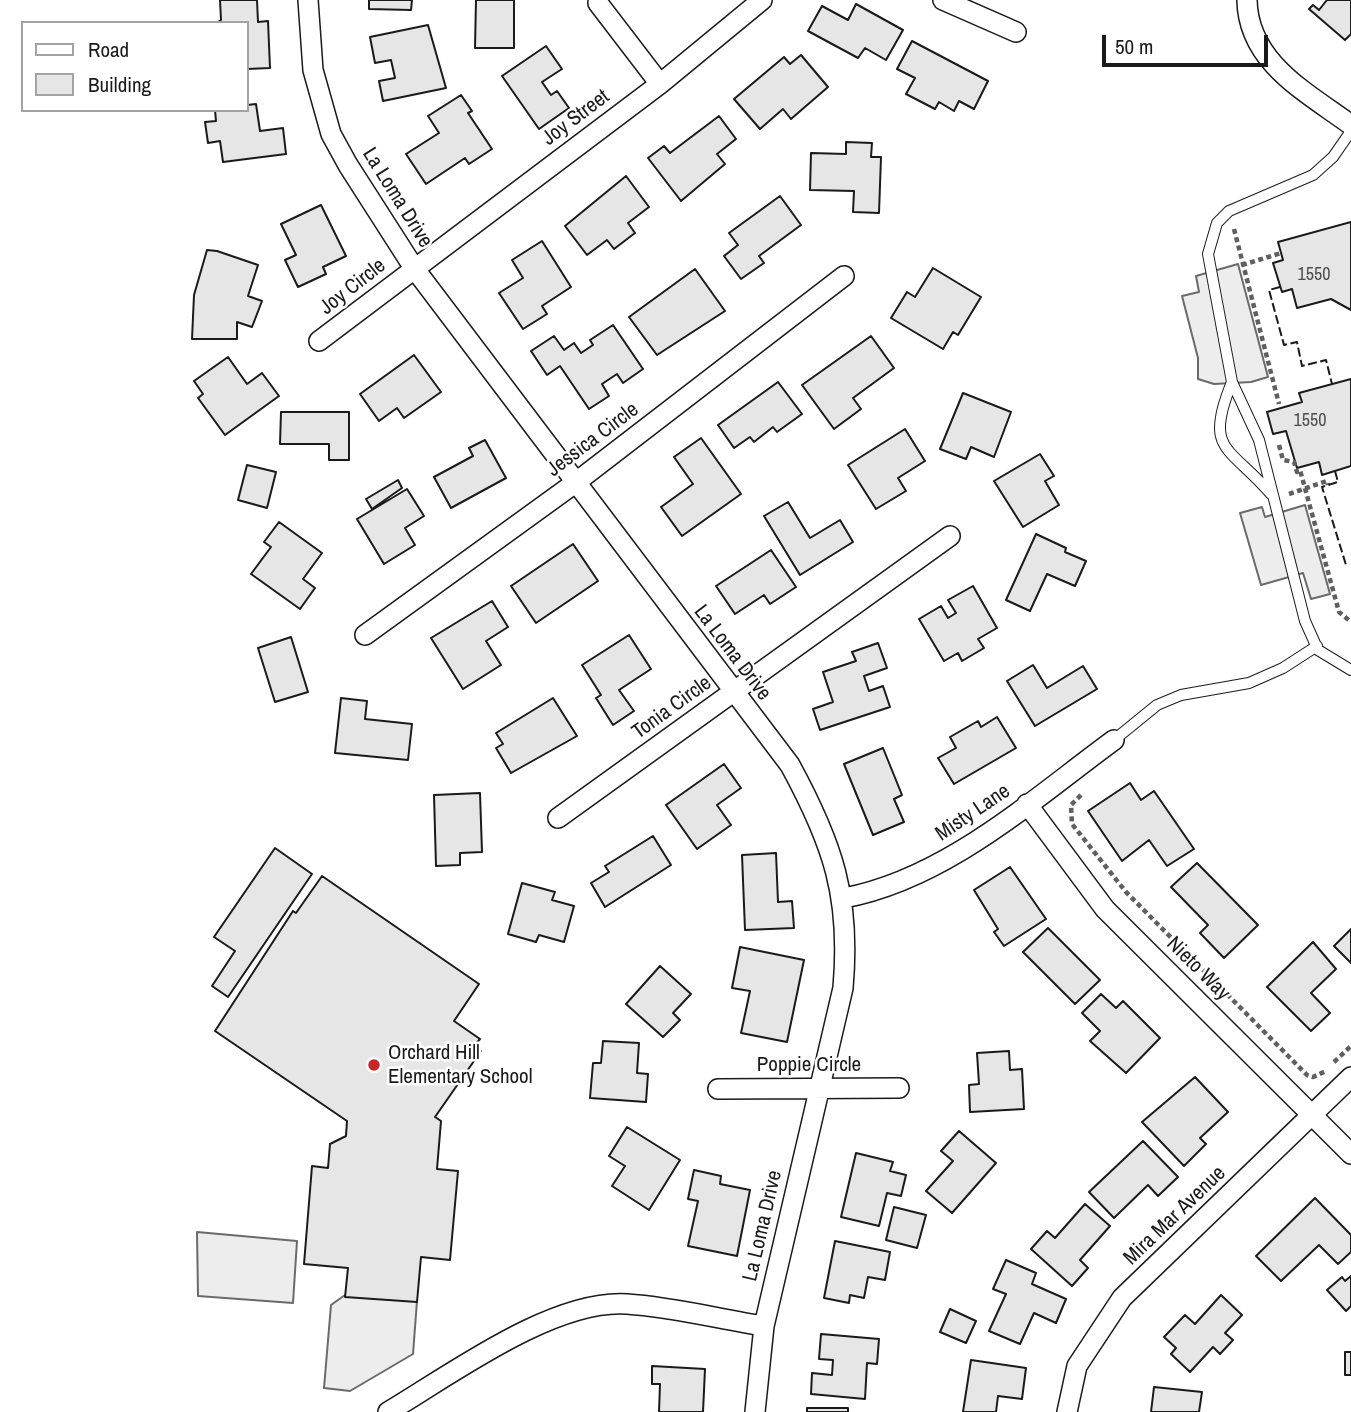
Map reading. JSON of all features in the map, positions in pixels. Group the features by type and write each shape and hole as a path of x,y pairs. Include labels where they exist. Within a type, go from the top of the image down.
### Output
{"street":[{"name":"La Loma Drive","path":"309,0 313,70 331,134 414,268 790,765 813,807 829,845 844,898 847,945 843,988 764,1326 755,1412"},
{"name":"Joy Street","path":"414,268 660,84 762,0"},
{"path":"943,0 1016,32"},
{"path":"1247,0 1253,37 1266,58 1351,125"},
{"path":"598,3 660,84"},
{"name":"Joy Circle","path":"319,341 414,268"},
{"name":"Jessica Circle","path":"365,635 575,483 844,276"},
{"name":"Tonia Circle","path":"558,818 950,536"},
{"name":"Misty Lane","path":"844,898 874,892 950,857 1114,740"},
{"name":"Nieto Way","path":"1027,804 1105,909 1351,1154"},
{"name":"Mira Mar Avenue","path":"1068,1412 1077,1366 1122,1298 1351,1077"},
{"name":"Poppie Circle","path":"718,1089 899,1088"},
{"path":"388,1412 519,1334 581,1308 626,1304 764,1326"}],"lane":[{"path":"1351,131 1333,157 1313,174 1229,211 1217,223 1208,254 1232,382 1259,440 1305,621 1317,646 1338,665 1351,670"},
{"path":"1232,382 1221,411 1219,439 1228,453 1272,494"},
{"path":"1114,740 1157,705 1181,695 1249,682 1283,668 1317,646"}],"path":[{"path":"1240,224 1233,230 1279,404"},
{"path":"1242,265 1281,253"},
{"path":"1276,435 1283,460 1294,462 1305,487 1339,612 1351,622"},
{"path":"1287,501 1290,492 1327,481 1328,485"},
{"path":"1081,795 1071,805 1072,824 1113,877 1307,1075 1313,1077 1326,1071 1351,1046"}],"shaded area":[{"path":"1238,264 1268,377 1251,382 1214,384 1198,379 1198,358 1182,296 1199,292 1196,276"},
{"path":"1305,505 1330,594 1311,599 1303,573 1261,585 1240,513 1262,507 1265,517"},
{"path":"197,1232 297,1241 293,1303 198,1296"},
{"path":"345,1295 417,1301 413,1354 350,1391 324,1388 331,1305"}],"building":[{"path":"220,0 257,0 258,22 268,21 270,68 248,69 248,21 221,20"},
{"path":"369,0 412,0 411,10 369,9"},
{"path":"476,0 514,0 514,48 475,48"},
{"path":"1327,0 1351,0 1351,34 1345,40 1309,9 1313,5 1319,10"},
{"path":"856,4 903,30 886,60 865,48 858,58 808,31 822,6 848,20"},
{"path":"428,25 446,88 383,101 379,81 395,78 391,60 375,63 370,37"},
{"path":"912,41 988,81 974,109 959,101 954,111 939,102 935,109 906,94 915,78 897,69"},
{"path":"546,46 562,69 542,82 551,95 557,91 569,108 539,129 502,76"},
{"path":"801,55 828,87 791,119 783,109 760,129 734,99 784,57 790,64"},
{"path":"461,95 472,111 468,113 492,149 469,164 465,158 426,184 406,154 439,133 428,116"},
{"path":"256,104 260,131 283,128 286,154 223,162 220,141 208,143 205,122 216,121 215,112 248,112 248,105"},
{"path":"719,116 736,139 717,154 725,164 681,201 648,158 664,146 670,153"},
{"path":"846,142 872,143 871,157 881,157 879,213 853,212 854,191 810,190 811,153 846,154"},
{"path":"626,176 649,207 628,223 635,233 614,249 607,240 587,255 565,226"},
{"path":"780,196 801,225 759,256 764,263 741,279 724,256 738,245 729,233"},
{"path":"321,205 346,256 323,267 326,274 298,287 285,260 296,255 281,224"},
{"path":"1351,222 1351,310 1331,299 1297,308 1292,289 1282,292 1273,263 1283,260 1278,242"},
{"path":"542,241 571,287 542,306 547,314 523,329 499,293 523,278 512,260"},
{"path":"207,250 258,265 248,296 262,301 252,327 237,322 237,339 192,339 194,295"},
{"path":"933,268 981,297 958,335 953,332 943,349 891,318 907,292 915,297"},
{"path":"695,269 725,311 657,355 629,317"},
{"path":"613,325 643,369 623,383 617,374 602,384 609,396 589,409 560,366 547,375 531,351 554,336 564,350 574,343 581,353 593,345 590,340"},
{"path":"871,336 894,368 853,398 861,409 834,429 802,385"},
{"path":"414,355 441,392 404,418 397,408 379,421 360,394"},
{"path":"228,357 247,384 262,373 279,396 225,435 198,398 203,394 194,381"},
{"path":"1351,379 1351,466 1322,475 1319,462 1297,468 1286,431 1273,434 1267,412 1302,402 1299,393"},
{"path":"778,382 802,414 777,432 773,427 754,442 750,437 734,448 718,425"},
{"path":"963,393 1011,412 994,457 971,447 966,459 940,449"},
{"path":"281,412 349,412 349,460 329,460 329,444 280,444"},
{"path":"905,429 925,461 898,478 906,491 876,509 848,465"},
{"path":"701,438 741,494 682,536 661,507 693,484 674,457"},
{"path":"485,440 506,478 451,508 434,477 473,456 469,448"},
{"path":"1040,454 1054,476 1045,481 1059,505 1023,527 994,481"},
{"path":"247,465 276,472 267,508 238,500"},
{"path":"398,480 402,488 372,509 366,499"},
{"path":"407,489 424,516 405,528 415,545 384,564 357,519"},
{"path":"788,502 810,538 840,520 853,542 800,575 764,516"},
{"path":"279,522 322,553 303,579 315,588 300,609 251,574 271,547 264,542"},
{"path":"1036,534 1086,561 1075,586 1047,574 1030,611 1006,600"},
{"path":"573,544 598,581 536,623 511,586"},
{"path":"771,550 796,587 770,604 764,595 735,614 716,586"},
{"path":"973,586 997,628 978,639 984,648 962,661 958,653 944,661 919,619 941,606 948,618 956,613 948,600"},
{"path":"492,601 508,627 486,641 501,665 463,689 431,638"},
{"path":"629,635 651,669 619,690 634,711 613,725 596,698 601,695 582,665"},
{"path":"291,637 308,692 275,702 258,648"},
{"path":"878,643 887,668 864,676 869,691 883,686 890,707 820,730 813,709 833,702 823,672 856,661 852,652"},
{"path":"1033,665 1047,688 1083,666 1097,689 1035,726 1007,681"},
{"path":"341,698 367,701 365,719 412,724 408,760 335,753"},
{"path":"553,698 577,736 511,773 496,748 503,744 496,733"},
{"path":"997,717 1016,748 954,784 938,758 956,748 950,737 978,721 981,727"},
{"path":"883,748 902,795 894,799 904,822 873,835 844,764"},
{"path":"724,764 741,788 717,805 731,825 697,849 666,805"},
{"path":"1130,783 1141,800 1154,791 1194,849 1167,866 1149,840 1122,861 1088,811"},
{"path":"480,793 482,852 460,853 460,865 436,866 434,795"},
{"path":"653,836 671,865 605,907 591,883 609,872 605,866"},
{"path":"275,848 312,874 228,997 212,986 235,951 214,937"},
{"path":"776,853 778,902 792,901 794,928 745,930 742,855"},
{"path":"1197,863 1258,925 1224,958 1200,933 1208,925 1171,887"},
{"path":"1010,867 1046,919 1004,946 994,932 998,929 974,890"},
{"path":"322,876 479,984 454,1021 480,1039 474,1046 481,1051 435,1117 441,1121 437,1169 458,1171 450,1260 421,1257 417,1302 345,1297 348,1268 304,1264 312,1166 328,1168 330,1144 346,1136 347,1121 215,1031 293,911 296,913"},
{"path":"522,883 555,892 552,900 574,906 564,942 539,935 536,942 508,934"},
{"path":"1048,928 1100,980 1075,1004 1023,952"},
{"path":"1351,929 1351,963 1334,946"},
{"path":"1313,942 1336,969 1311,993 1330,1013 1311,1031 1267,987"},
{"path":"740,947 804,960 787,1042 741,1033 750,991 732,988"},
{"path":"660,966 691,994 673,1013 680,1020 663,1037 626,1004"},
{"path":"1101,994 1116,1008 1123,1001 1160,1038 1126,1073 1090,1041 1100,1031 1082,1013"},
{"path":"603,1041 639,1043 637,1073 648,1074 646,1102 590,1098 593,1063 601,1063"},
{"path":"1009,1051 1010,1070 1022,1069 1024,1109 970,1112 969,1085 979,1084 977,1053"},
{"path":"1195,1077 1228,1112 1200,1138 1206,1144 1184,1166 1142,1122"},
{"path":"627,1127 680,1160 649,1210 612,1186 625,1166 609,1156"},
{"path":"959,1131 996,1163 952,1213 926,1191 953,1161 941,1151"},
{"path":"1143,1141 1178,1177 1158,1196 1148,1185 1114,1218 1089,1192"},
{"path":"856,1153 893,1162 890,1171 906,1175 901,1196 887,1193 879,1226 841,1217"},
{"path":"694,1170 721,1176 720,1184 750,1190 737,1256 688,1246 698,1201 688,1199"},
{"path":"1315,1198 1351,1235 1351,1252 1338,1264 1319,1245 1281,1281 1256,1256"},
{"path":"1085,1204 1110,1226 1080,1260 1088,1268 1072,1286 1031,1249 1047,1231 1055,1238"},
{"path":"894,1207 926,1215 917,1248 886,1240"},
{"path":"835,1241 890,1252 885,1280 868,1277 864,1298 850,1295 849,1303 824,1298"},
{"path":"1006,1260 1036,1273 1032,1284 1066,1299 1056,1323 1034,1313 1020,1344 989,1331 1006,1294 993,1289"},
{"path":"1351,1276 1351,1306 1346,1311 1327,1290 1342,1277 1345,1281"},
{"path":"1221,1295 1242,1315 1225,1333 1233,1340 1220,1354 1213,1347 1190,1372 1171,1354 1176,1348 1164,1337 1185,1315 1195,1324"},
{"path":"950,1309 976,1321 966,1343 940,1332"},
{"path":"821,1334 879,1339 877,1364 867,1363 865,1399 811,1394 812,1373 832,1375 833,1360 819,1359"},
{"path":"1345,1352 1351,1352 1351,1375 1345,1375"},
{"path":"971,1360 1026,1368 1022,1399 998,1396 996,1412 963,1412"},
{"path":"652,1366 705,1369 703,1412 659,1412 660,1384 652,1384"},
{"path":"1154,1387 1202,1392 1199,1412 1151,1412"},
{"path":"807,1408 848,1408 848,1412 807,1412"}],"fence":[{"path":"1280,287 1269,290 1284,345 1297,342 1302,366 1326,360 1332,384"},
{"path":"1335,471 1338,482 1322,487 1346,565"}],"place":[{"name":"Orchard Hill Elementary School","path":"374,1065"}]}
